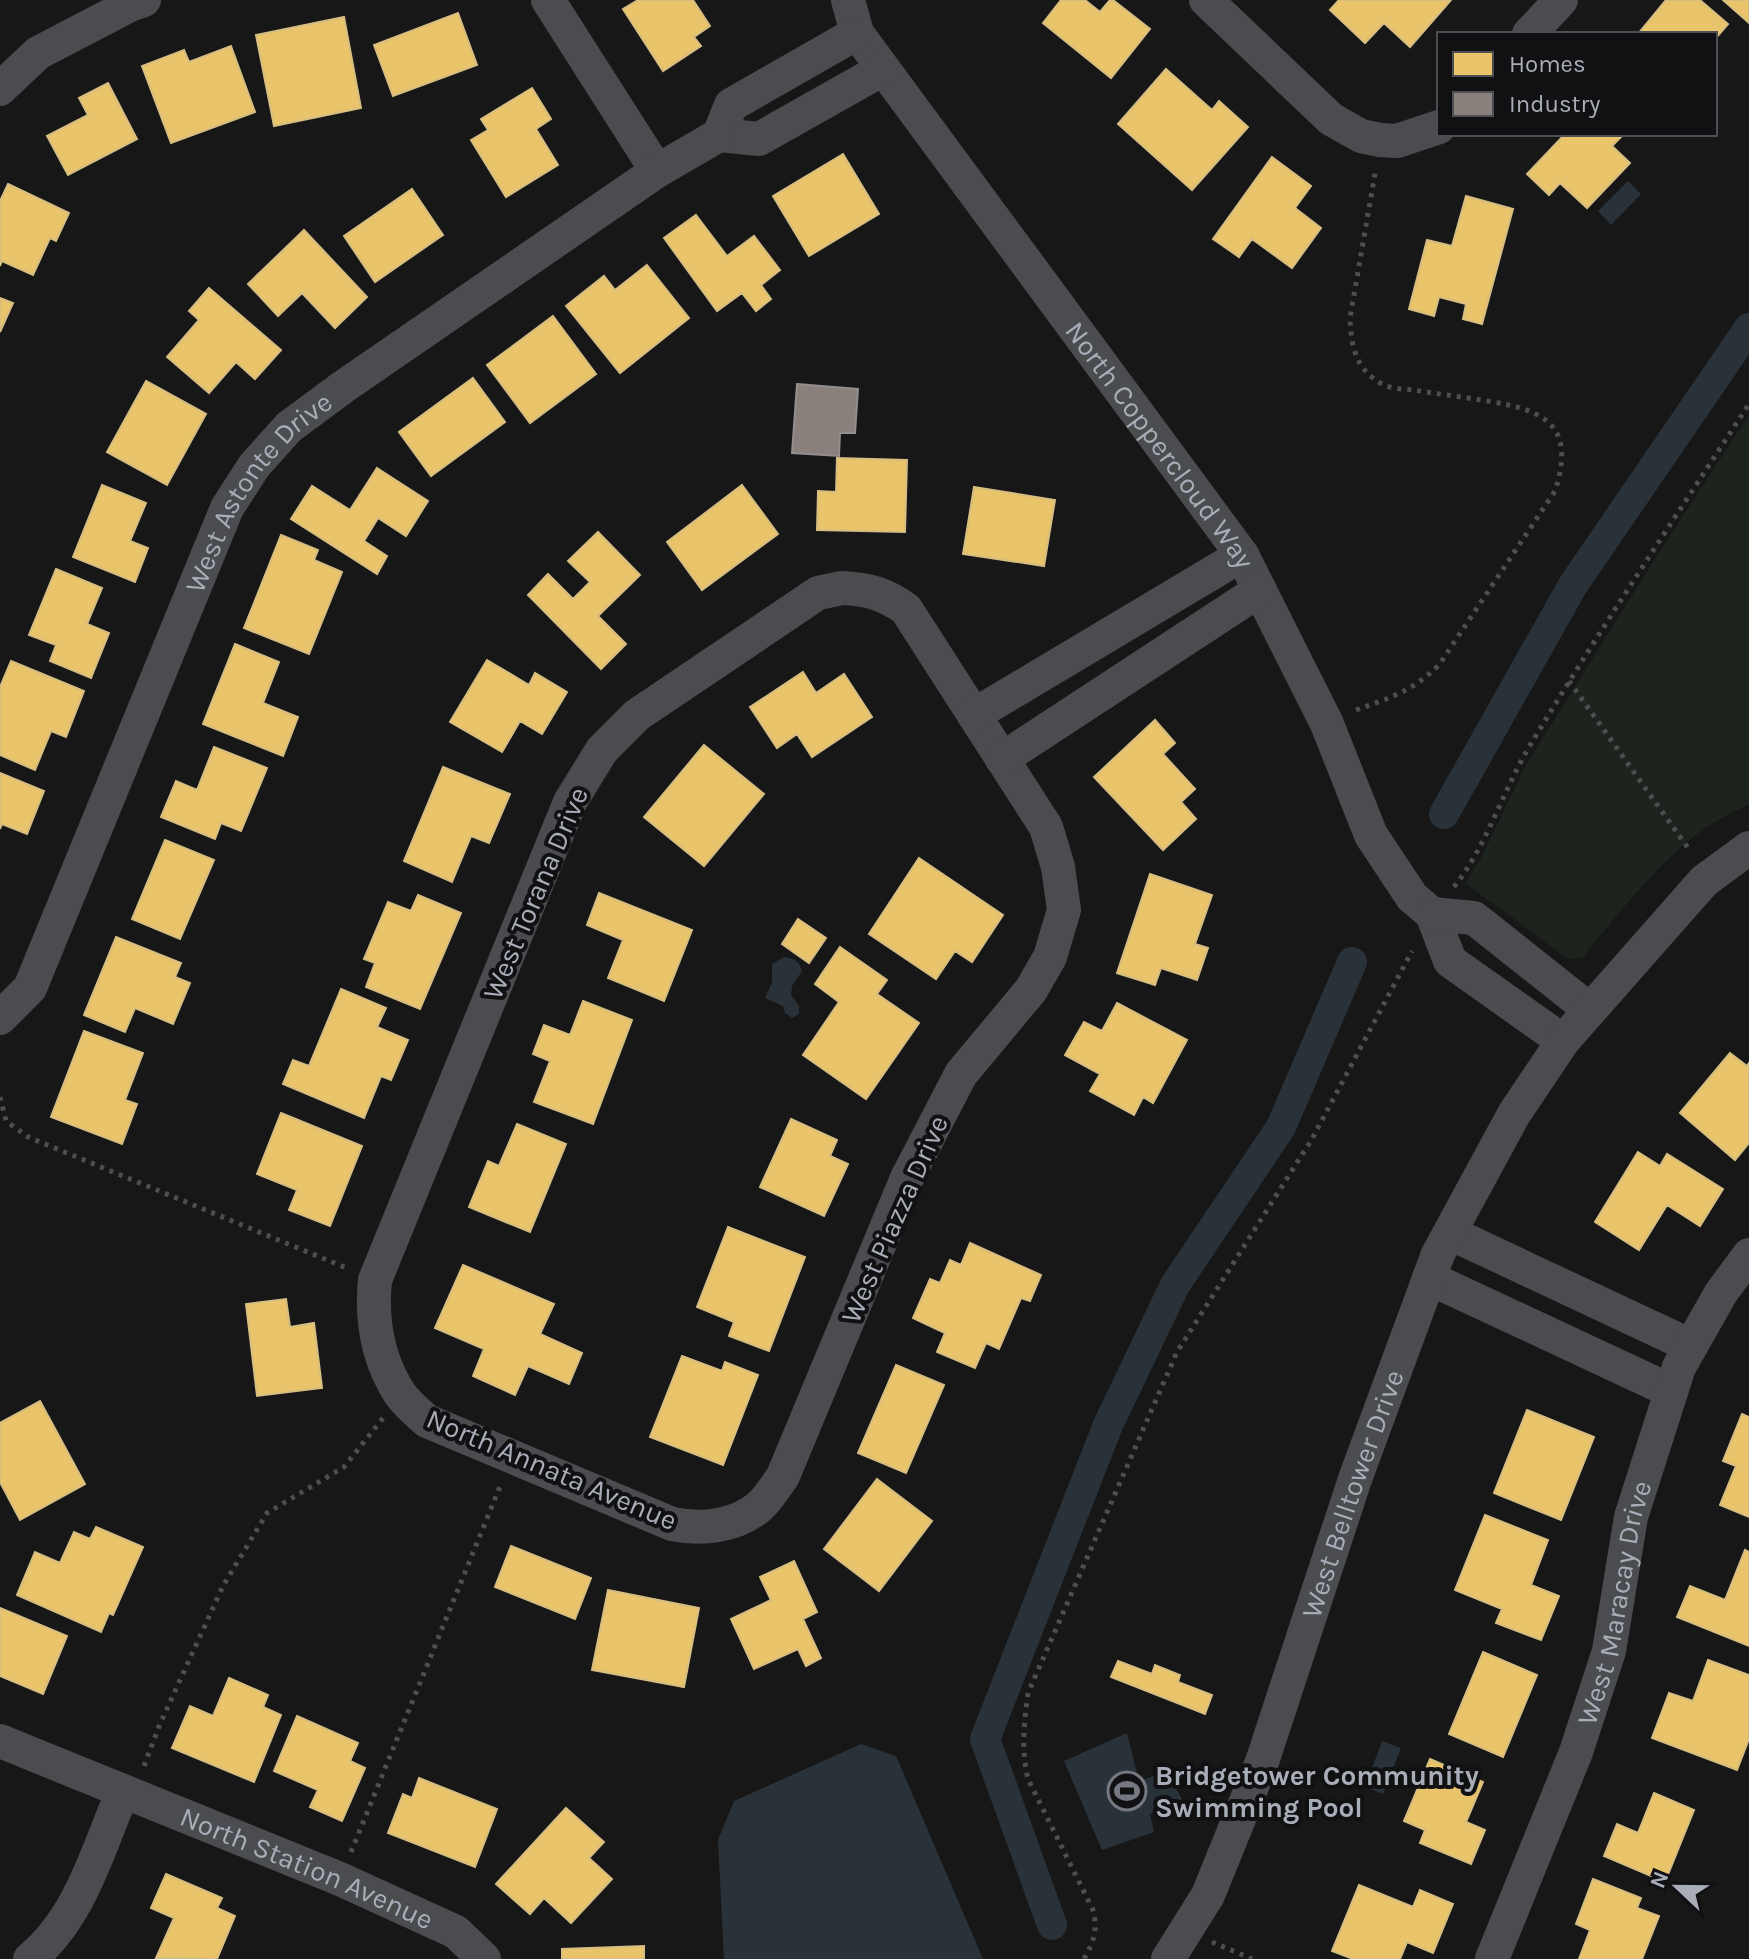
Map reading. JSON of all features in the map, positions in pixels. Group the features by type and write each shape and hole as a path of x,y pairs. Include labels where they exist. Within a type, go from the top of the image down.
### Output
{"street":[{"path":"0,89 38,53 144,0"},
{"path":"548,0 657,171"},
{"name":"North Coppercloud Way","path":"848,0 857,33 1242,555 1327,724 1371,835 1412,897 1442,903 1450,961 1563,1041"},
{"path":"1206,0 1331,119 1361,136 1380,140 1387,154 1437,128"},
{"path":"1531,32 1561,0"},
{"path":"857,33 731,105 719,135 759,139 883,69"},
{"name":"West Astonte Drive","path":"0,1018 30,988 227,508 254,466 289,427 343,387 657,171 719,135"},
{"path":"1242,555 974,715 1002,759 1260,590"},
{"name":"West Torana Drive","path":"377,1337 372,1310 375,1280 570,802 602,750 637,715 818,593 842,588 867,589 886,595 906,609 974,715"},
{"name":"West Piazza Drive","path":"726,1524 759,1507 783,1476 907,1178 961,1074 1031,990 1050,957 1064,910 1058,867 1046,827 1002,759"},
{"name":"West Belltower Drive","path":"1168,1959 1208,1895 1262,1762 1355,1479 1429,1278 1450,1233 1514,1114 1563,1041 1704,881 1749,848"},
{"path":"1442,903 1474,918 1590,1010"},
{"path":"1450,1233 1691,1346"},
{"name":"West Maracay Drive","path":"1492,1959 1576,1752 1609,1651 1631,1517 1679,1367 1721,1293 1749,1255"},
{"path":"1429,1278 1671,1391"},
{"name":"North Annata Avenue","path":"377,1337 401,1396 427,1421 672,1524 696,1529 726,1524"},
{"name":"North Station Avenue","path":"0,1741 340,1879 456,1932 484,1959"},
{"path":"30,1959 46,1946 75,1905 123,1791"}],"path":[{"path":"1356,710 1404,693 1439,665 1555,491 1563,465 1561,445 1554,427 1540,415 1519,406 1385,386 1357,359 1351,344 1350,318 1387,154"},
{"path":"1442,903 1487,832 1512,774 1569,681 1749,404"},
{"path":"1569,681 1688,848"},
{"path":"1084,1959 1095,1941 1097,1924 1093,1910 1028,1779 1023,1760 1028,1693 1177,1352 1312,1139 1415,947"},
{"path":"0,1097 6,1121 28,1137 375,1280"},
{"path":"123,1791 142,1770 223,1586 267,1513 344,1467 401,1396"},
{"path":"340,1879 512,1457"},
{"path":"1209,1941 1252,1959"}],"shaded area":[{"path":"1628,181 1641,194 1611,225 1598,211"},
{"path":"1749,415 1749,804 1693,837 1642,886 1582,958 1568,959 1465,883 1480,860 1526,765"},
{"path":"784,957 796,961 802,971 792,986 791,995 799,1006 799,1014 792,1018 785,1013 783,1006 765,998 772,983 772,964"},
{"name":"Bridgetower Community Swimming Pool","path":"1127,1733 1139,1781 1168,1771 1182,1800 1150,1814 1154,1832 1102,1850 1064,1761"},
{"path":"1382,1741 1401,1748 1383,1794 1365,1787"},
{"path":"861,1744 896,1756 983,1959 724,1959 718,1840 734,1801"}],"building: Homes":[{"path":"638,0 693,0 710,26 694,37 701,46 663,71 623,9"},
{"path":"1061,0 1085,0 1100,12 1113,0 1150,29 1111,78 1043,23"},
{"path":"1339,0 1451,0 1410,47 1384,23 1365,43 1330,10"},
{"path":"1666,0 1700,0 1728,24 1717,37 1717,32 1640,32"},
{"path":"1723,0 1749,0 1749,23"},
{"path":"458,13 477,65 393,96 374,45"},
{"path":"344,17 361,108 274,126 256,35"},
{"path":"231,46 255,112 171,143 142,66 184,50 189,62"},
{"path":"1166,69 1212,110 1219,101 1248,127 1192,190 1118,124"},
{"path":"108,83 137,139 68,175 47,136 88,115 79,98"},
{"path":"532,88 551,119 536,129 558,165 506,197 471,140 488,130 481,119"},
{"path":"1563,136 1622,136 1612,146 1630,163 1587,208 1560,183 1549,195 1527,174"},
{"path":"843,154 879,214 809,256 773,196"},
{"path":"1272,157 1311,186 1295,208 1321,228 1292,268 1252,239 1239,257 1213,239"},
{"path":"8,184 69,213 56,241 50,238 33,275 2,261 0,266 0,201"},
{"path":"412,189 443,235 375,282 344,236"},
{"path":"1466,196 1513,209 1482,324 1463,319 1466,304 1439,297 1434,316 1409,309 1427,240 1452,246"},
{"path":"696,215 727,256 754,236 780,270 761,285 771,299 756,311 742,293 717,311 664,238"},
{"path":"304,230 367,297 335,328 302,293 278,316 248,284"},
{"path":"647,265 689,318 620,373 566,306 604,276 615,290"},
{"path":"209,288 281,350 255,379 236,362 209,393 167,357 199,320 189,311"},
{"path":"0,298 13,303 0,332"},
{"path":"553,316 596,374 530,423 487,365"},
{"path":"473,378 505,422 431,476 399,432"},
{"path":"146,381 206,414 167,485 107,452"},
{"path":"837,458 907,460 905,532 817,530 818,491 836,492"},
{"path":"377,468 428,501 406,536 378,518 364,541 387,556 377,574 291,519 312,486 350,510"},
{"path":"102,485 146,503 130,541 148,548 135,582 73,557"},
{"path":"742,485 778,534 702,590 667,542"},
{"path":"974,487 1055,500 1044,566 963,554"},
{"path":"598,532 640,575 598,616 626,644 601,669 528,595 548,574 573,599 590,582 568,561"},
{"path":"281,535 318,550 314,560 342,572 309,654 244,628"},
{"path":"56,569 102,588 87,624 109,633 91,678 50,661 56,645 29,635"},
{"path":"235,644 279,662 263,703 298,717 283,756 203,724"},
{"path":"487,660 529,685 535,673 567,692 542,734 520,721 502,752 450,722"},
{"path":"11,661 84,691 66,737 51,731 35,770 0,755 0,687"},
{"path":"803,672 816,693 844,674 872,717 812,757 797,734 777,748 750,707"},
{"path":"1155,720 1175,743 1163,754 1195,789 1181,802 1196,819 1163,850 1094,777"},
{"path":"704,745 764,794 704,866 644,817"},
{"path":"214,747 267,768 241,831 221,823 215,839 161,817 176,781 197,790"},
{"path":"443,767 510,794 489,843 471,836 452,882 404,861"},
{"path":"0,773 44,791 27,834 2,824 0,829"},
{"path":"165,840 214,860 180,939 132,919"},
{"path":"919,858 1003,915 972,962 955,951 936,979 869,934"},
{"path":"1150,874 1212,895 1195,944 1208,948 1197,980 1161,968 1155,985 1117,973"},
{"path":"599,893 692,930 664,1001 608,978 623,940 587,925"},
{"path":"418,895 461,913 420,1009 366,987 375,963 364,959 388,902 411,911"},
{"path":"798,919 826,938 809,963 782,944"},
{"path":"116,937 181,963 175,977 190,983 173,1024 135,1008 125,1032 84,1015"},
{"path":"840,947 887,980 877,994 919,1023 866,1099 803,1055 839,1002 815,984"},
{"path":"341,989 386,1008 377,1027 408,1040 391,1080 381,1076 364,1118 283,1084 293,1060 309,1066"},
{"path":"583,1001 632,1020 593,1124 534,1102 550,1061 533,1054 544,1025 570,1035"},
{"path":"1117,1003 1187,1040 1153,1103 1143,1097 1134,1115 1090,1091 1100,1074 1065,1055 1084,1022 1102,1031"},
{"path":"84,1031 143,1053 125,1100 137,1104 122,1144 51,1117"},
{"path":"1730,1053 1747,1066 1749,1063 1749,1143 1735,1160 1680,1113"},
{"path":"281,1113 362,1146 330,1226 289,1210 297,1190 257,1174"},
{"path":"791,1119 837,1140 830,1156 848,1164 824,1216 760,1187"},
{"path":"517,1124 566,1144 530,1232 469,1207 488,1161 499,1166"},
{"path":"1638,1152 1660,1166 1667,1154 1723,1189 1700,1226 1667,1205 1639,1250 1595,1222"},
{"path":"728,1227 805,1257 769,1351 729,1336 734,1322 697,1307"},
{"path":"970,1243 1041,1275 1030,1301 1021,1298 999,1349 986,1343 975,1368 937,1352 945,1333 913,1318 930,1279 940,1283 950,1260 961,1265"},
{"path":"463,1265 554,1304 540,1334 582,1353 569,1384 528,1366 515,1395 473,1376 484,1349 435,1328"},
{"path":"286,1299 290,1327 314,1323 322,1388 257,1396 246,1304"},
{"path":"682,1356 722,1371 725,1362 758,1375 723,1465 650,1437"},
{"path":"896,1365 944,1385 906,1473 858,1453"},
{"path":"40,1401 85,1484 20,1520 0,1482 0,1423"},
{"path":"1527,1410 1594,1437 1561,1520 1494,1493"},
{"path":"1742,1414 1749,1417 1749,1517 1720,1505 1736,1466 1723,1461"},
{"path":"877,1479 932,1521 879,1591 824,1549"},
{"path":"1485,1515 1548,1540 1531,1585 1559,1596 1541,1640 1496,1623 1502,1609 1455,1590"},
{"path":"96,1527 143,1547 113,1615 109,1613 101,1632 17,1595 35,1552 60,1563 74,1532 90,1539"},
{"path":"511,1546 591,1578 575,1619 495,1587"},
{"path":"1745,1550 1749,1552 1749,1646 1677,1617 1690,1586 1725,1600"},
{"path":"794,1561 817,1612 803,1619 821,1658 806,1666 798,1649 754,1669 731,1619 771,1600 760,1577"},
{"path":"608,1590 699,1608 684,1687 592,1670"},
{"path":"0,1608 67,1636 43,1694 0,1676"},
{"path":"1483,1652 1537,1675 1503,1757 1449,1734"},
{"path":"1708,1660 1749,1675 1749,1739 1737,1770 1652,1738 1669,1693 1693,1701"},
{"path":"1118,1661 1152,1674 1155,1665 1180,1675 1178,1682 1212,1695 1205,1714 1111,1677"},
{"path":"229,1678 268,1695 263,1707 281,1715 254,1782 172,1748 190,1706 213,1716"},
{"path":"297,1716 358,1743 350,1761 365,1768 342,1821 310,1807 318,1790 274,1771"},
{"path":"1430,1759 1483,1782 1466,1822 1485,1830 1471,1864 1420,1843 1425,1830 1404,1821"},
{"path":"419,1778 497,1809 475,1867 388,1833 403,1794 412,1798"},
{"path":"1654,1793 1694,1810 1665,1882 1604,1856 1617,1824 1638,1833"},
{"path":"566,1808 604,1842 589,1858 612,1879 571,1923 544,1898 530,1914 496,1884"},
{"path":"166,1874 222,1898 217,1908 235,1916 217,1959 156,1958 174,1918 151,1908"},
{"path":"1593,1879 1641,1898 1637,1908 1659,1916 1642,1959 1579,1959 1590,1930 1576,1924"},
{"path":"1359,1885 1413,1907 1420,1890 1453,1904 1433,1953 1407,1942 1400,1959 1353,1959 1332,1951"},
{"path":"644,1946 644,1959 562,1959 562,1949"}],"building: Industry":[{"path":"797,384 858,389 855,433 840,433 839,456 792,453"}],"waterway":[{"path":"1444,814 1573,585 1749,328"},
{"path":"1052,1925 985,1739 1108,1425 1175,1285 1281,1127 1352,962"}],"place":[{"name":"Bridgetower Community Swimming Pool","path":"1127,1791"}]}
